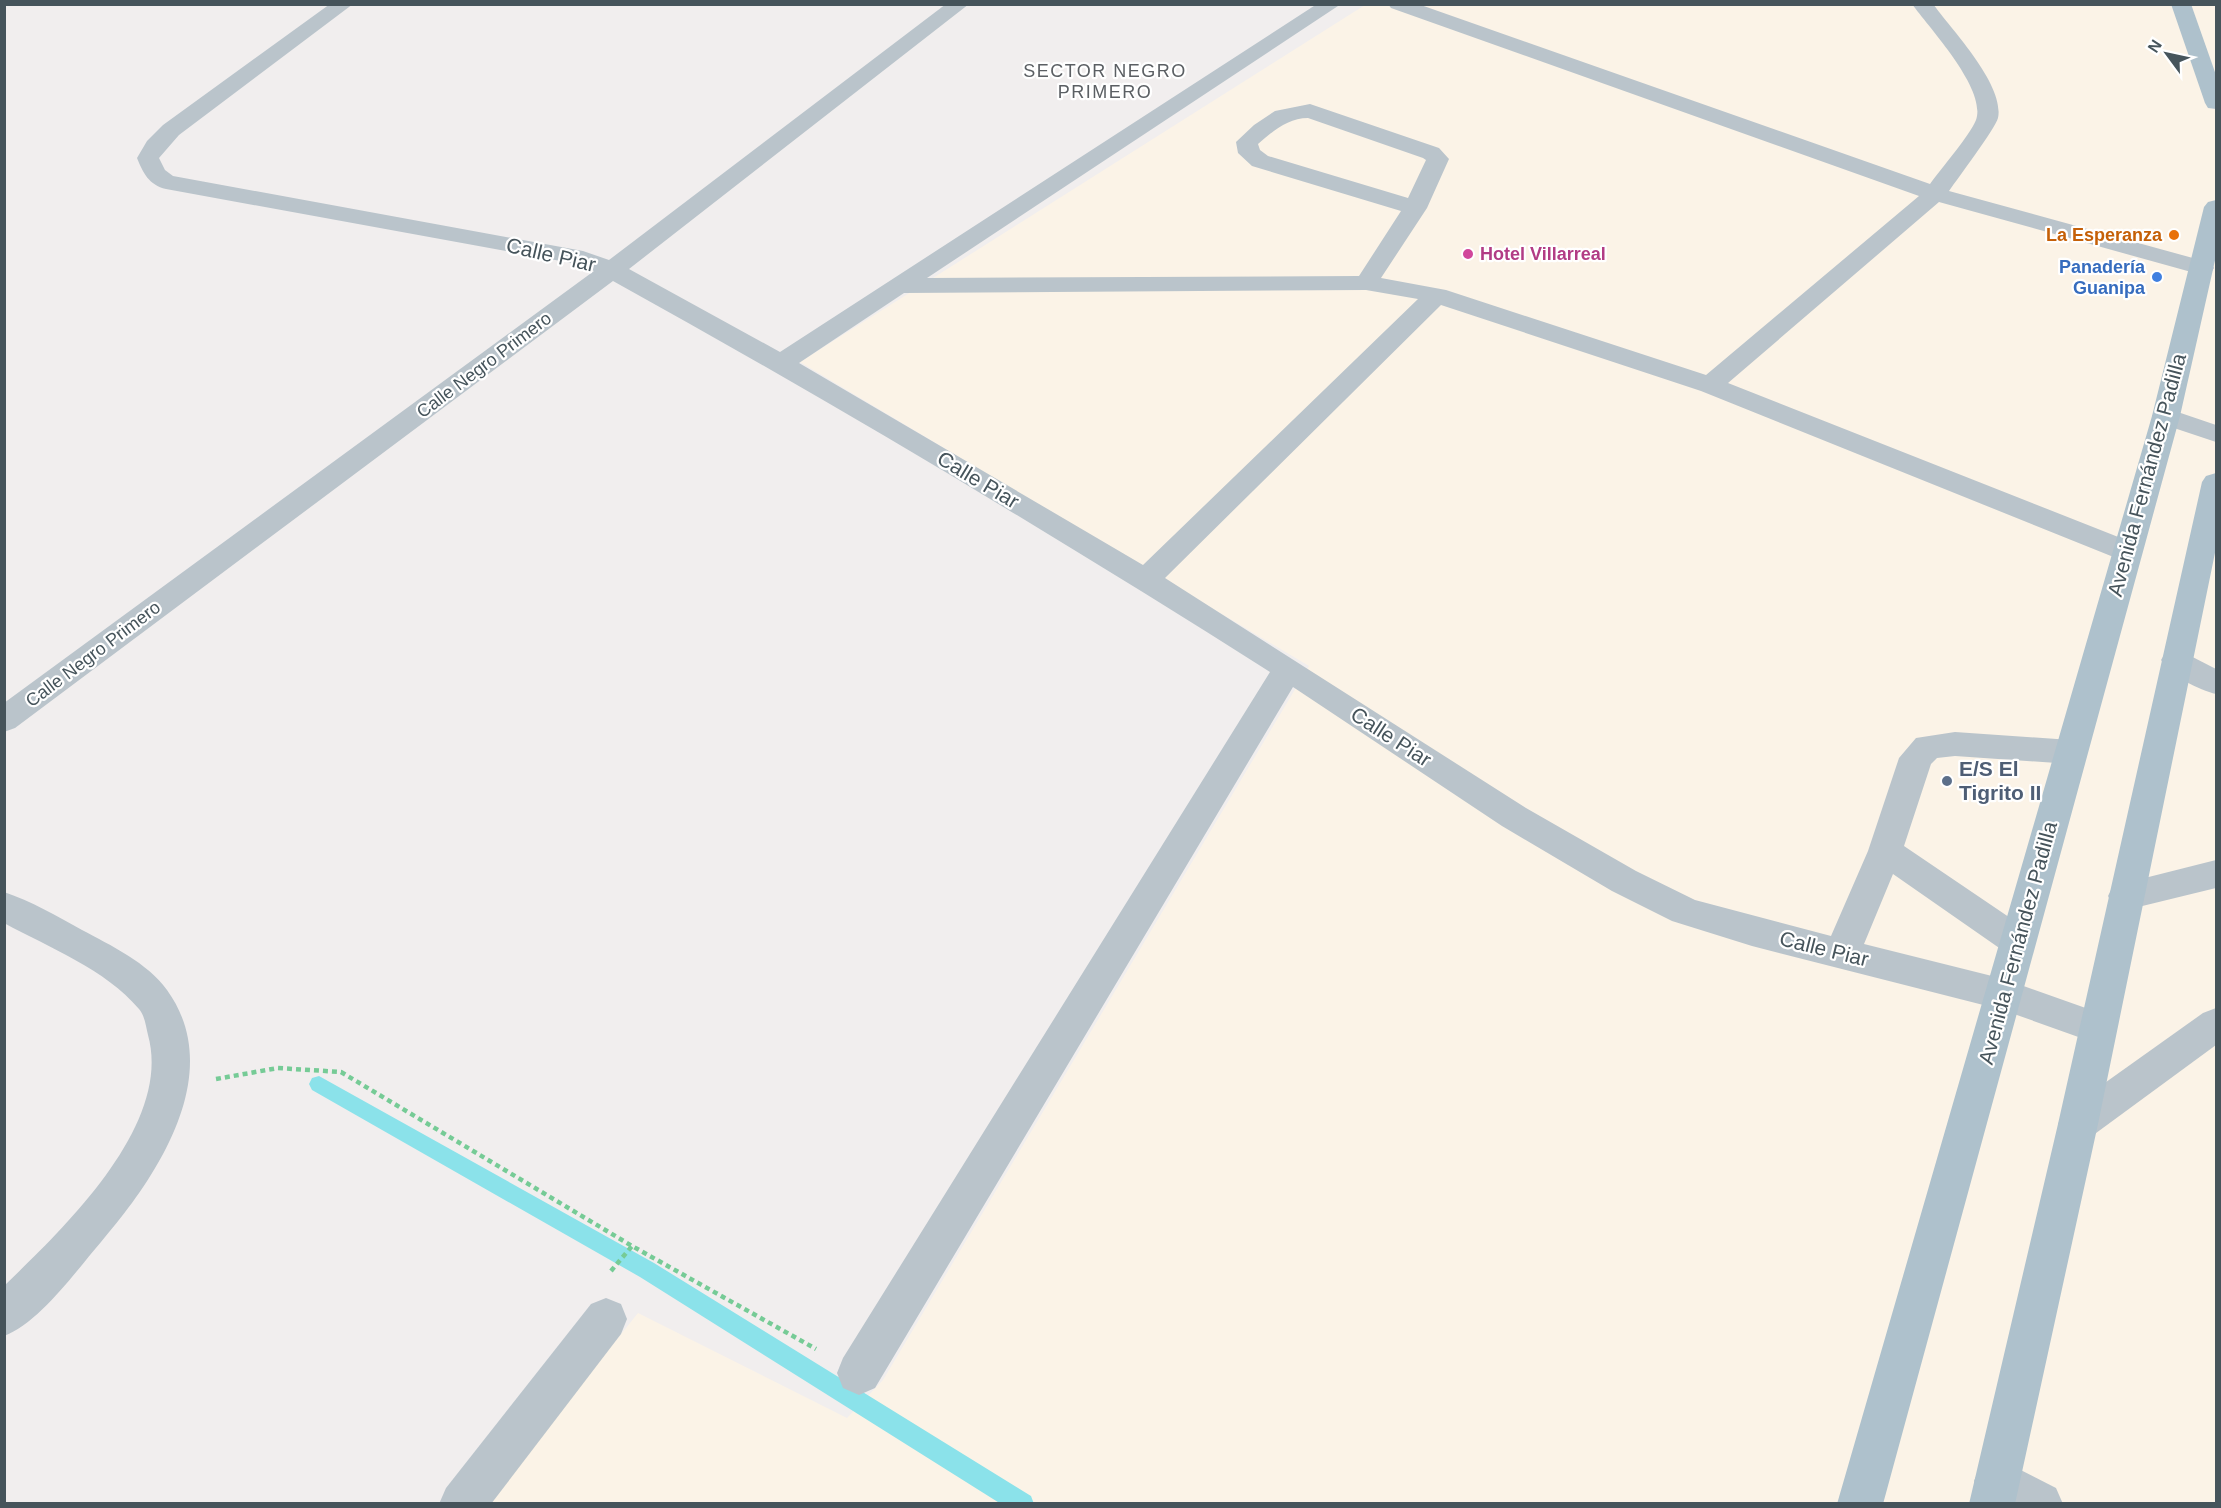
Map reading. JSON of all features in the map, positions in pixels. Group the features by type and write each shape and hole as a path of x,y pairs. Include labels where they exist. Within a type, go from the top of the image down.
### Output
{"main road":[{"path":"2181,4 2217,103"},
{"name":"Avenida Fernández Padilla","path":"1860,1503 2004,995 2126,551 2166,416 2217,207"},
{"path":"1995,1492 2078,1124 2217,482"}],"street":[{"name":"Calle Piar","path":"343,4 171,130 155,146 148,158 155,173 166,182 584,258 612,270 781,363 1146,580 1288,669 1514,817 1624,881 1685,910 1842,954 2004,995 2098,1028"},
{"name":"Calle Negro Primero","path":"4,720 612,270 959,4"},
{"path":"781,363 1331,4"},
{"path":"1398,4 1935,194 2202,268"},
{"path":"1710,385 1935,194 1987,119 1987,99 1974,73 1922,4"},
{"path":"1366,283 1415,208 1438,165 1438,159 1431,153 1310,111 1294,111 1279,116 1247,142 1249,153 1260,161 1415,208"},
{"path":"900,285 1366,283 1437,294 1710,385 2126,551"},
{"path":"1146,580 1437,294"},
{"path":"2166,416 2217,434"},
{"path":"2177,660 2217,683"},
{"path":"859,1373 1288,669"},
{"path":"1842,954 1885,851 1916,758 1929,747 1955,744 2071,752"},
{"path":"1885,851 2018,942"},
{"path":"2126,896 2217,874"},
{"path":"4,906 111,966 152,998 171,1034 173,1061 169,1090 159,1123 136,1164 71,1251 4,1316"},
{"path":"2078,1124 2217,1024"},
{"path":"462,1503 606,1299"},
{"path":"1995,1492 2040,1503"}],"path":[{"path":"169,1090 265,1067 307,1066 341,1072 632,1246 859,1373"},
{"path":"606,1299 624,1254 632,1246"}],"shaded area":[{"path":"1365,5 2216,5 2216,1503 485,1504 638,1313 847,1418 883,1380 1309,666 800,362"}],"waterway":[{"path":"319,1084 647,1270 1023,1504"}],"place":[{"name":"La Esperanza","path":"2174,235"},
{"name":"Hotel Villarreal","path":"1468,254"},
{"name":"Panadería Guanipa","path":"2157,277"},
{"name":"E/S El Tigrito II","path":"1947,781"}],"district":[{"name":"SECTOR NEGRO PRIMERO","path":"1105,82"}]}
